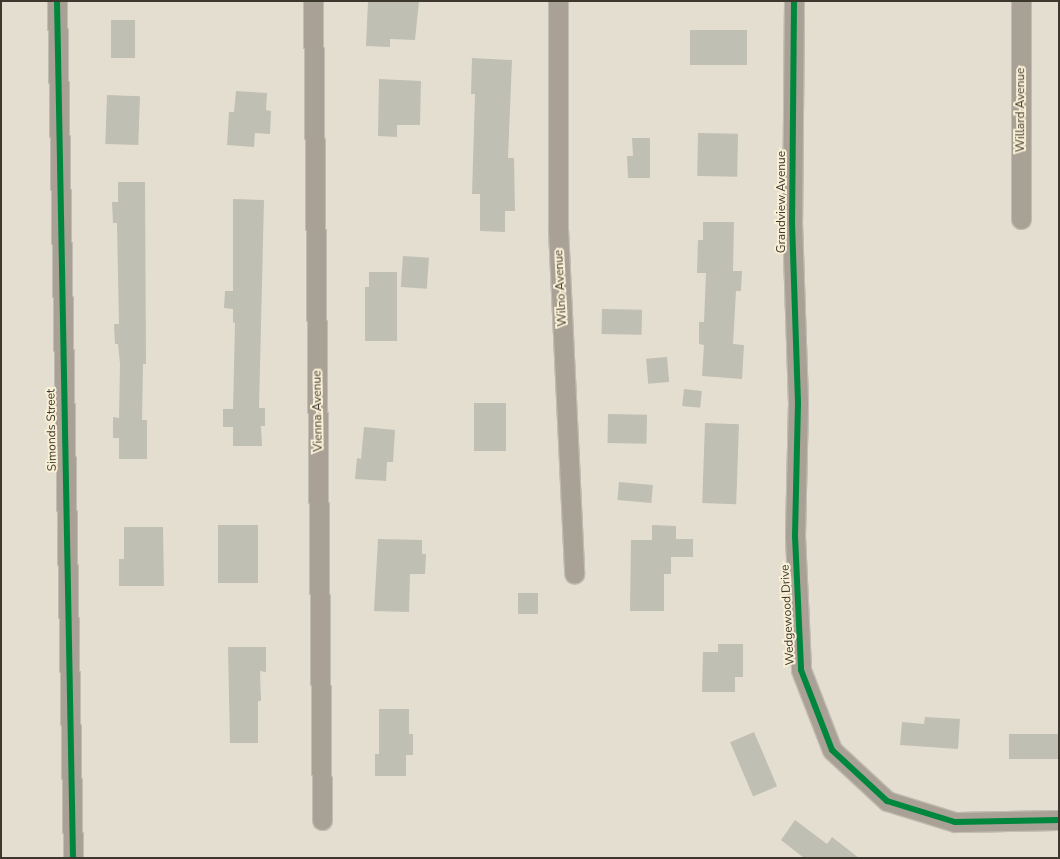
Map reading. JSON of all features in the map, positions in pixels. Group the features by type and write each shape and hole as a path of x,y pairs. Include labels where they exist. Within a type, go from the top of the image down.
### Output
{"street":[{"name":"Simonds Street","path":"57,1 73,858"},
{"name":"Vienna Avenue","path":"313,1 322,820"},
{"name":"Wilno Avenue","path":"558,1 558,228 574,574"},
{"name":"Grandview Avenue","path":"794,1 792,222 798,403"},
{"name":"Willard Avenue","path":"1021,1 1021,220"},
{"name":"Wedgewood Drive","path":"798,403 795,536 801,670 832,750 887,801 896,804 955,822 1059,820"}],"building":[{"path":"368,1 419,1 415,40 390,39 390,47 366,46"},
{"path":"111,20 135,20 135,58 111,58"},
{"path":"690,30 747,30 747,65 690,65"},
{"path":"472,58 512,60 508,158 514,158 515,211 505,211 505,232 480,231 480,194 472,194 475,94 471,94"},
{"path":"379,79 421,81 420,125 397,125 397,137 378,136"},
{"path":"236,91 267,93 266,110 271,111 270,134 255,133 254,147 227,145 229,112 234,112"},
{"path":"107,95 140,96 138,145 105,144"},
{"path":"698,133 738,134 737,177 697,176"},
{"path":"632,138 650,138 650,178 628,178 627,156 633,156"},
{"path":"118,182 145,182 146,364 143,364 142,420 147,420 147,459 119,459 119,438 113,438 113,417 119,418 120,364 118,344 115,344 114,324 119,324 117,223 113,223 112,202 118,202"},
{"path":"233,199 264,200 259,408 265,408 265,426 261,426 262,446 233,446 233,427 223,427 223,409 233,409 235,323 233,322 233,309 224,308 225,291 233,291"},
{"path":"703,222 734,222 733,271 742,271 741,291 736,291 733,344 744,345 742,379 702,376 704,345 699,344 699,322 704,322 706,273 697,273 698,240 703,240"},
{"path":"403,256 429,258 427,289 401,287"},
{"path":"369,272 397,272 397,341 365,341 365,287 369,287"},
{"path":"602,309 642,310 642,335 602,334"},
{"path":"667,357 669,382 648,384 646,359"},
{"path":"684,389 702,391 700,408 682,406"},
{"path":"474,403 506,403 506,451 474,451"},
{"path":"608,414 647,415 646,444 607,443"},
{"path":"705,423 739,424 736,504 702,503"},
{"path":"364,427 395,430 393,462 387,462 386,481 355,479 357,458 361,459"},
{"path":"619,482 653,485 651,503 617,500"},
{"path":"218,525 258,525 258,583 218,583"},
{"path":"652,525 676,526 676,539 693,539 693,557 671,557 671,574 664,574 664,611 630,611 631,540 652,540"},
{"path":"124,527 163,527 164,586 119,586 119,559 124,559"},
{"path":"378,539 422,540 422,554 426,554 425,574 410,574 409,612 374,611"},
{"path":"518,593 538,593 538,614 518,614"},
{"path":"718,644 743,644 743,677 735,677 735,692 702,692 703,652 718,652"},
{"path":"228,647 266,647 266,672 260,671 261,701 258,701 258,743 230,743"},
{"path":"379,709 409,709 409,734 413,734 413,755 406,755 406,776 375,776 375,754 379,754"},
{"path":"925,717 960,719 958,749 900,745 902,722 924,724"},
{"path":"754,732 777,786 753,796 730,742"},
{"path":"1009,734 1059,734 1059,759 1009,759"},
{"path":"795,820 827,844 832,837 859,858 804,858 781,840"}],"cycle path":[{"path":"57,1 73,858"},
{"path":"794,1 792,222 798,403 795,536 801,670 832,750 887,801 955,822 1059,820"}]}
